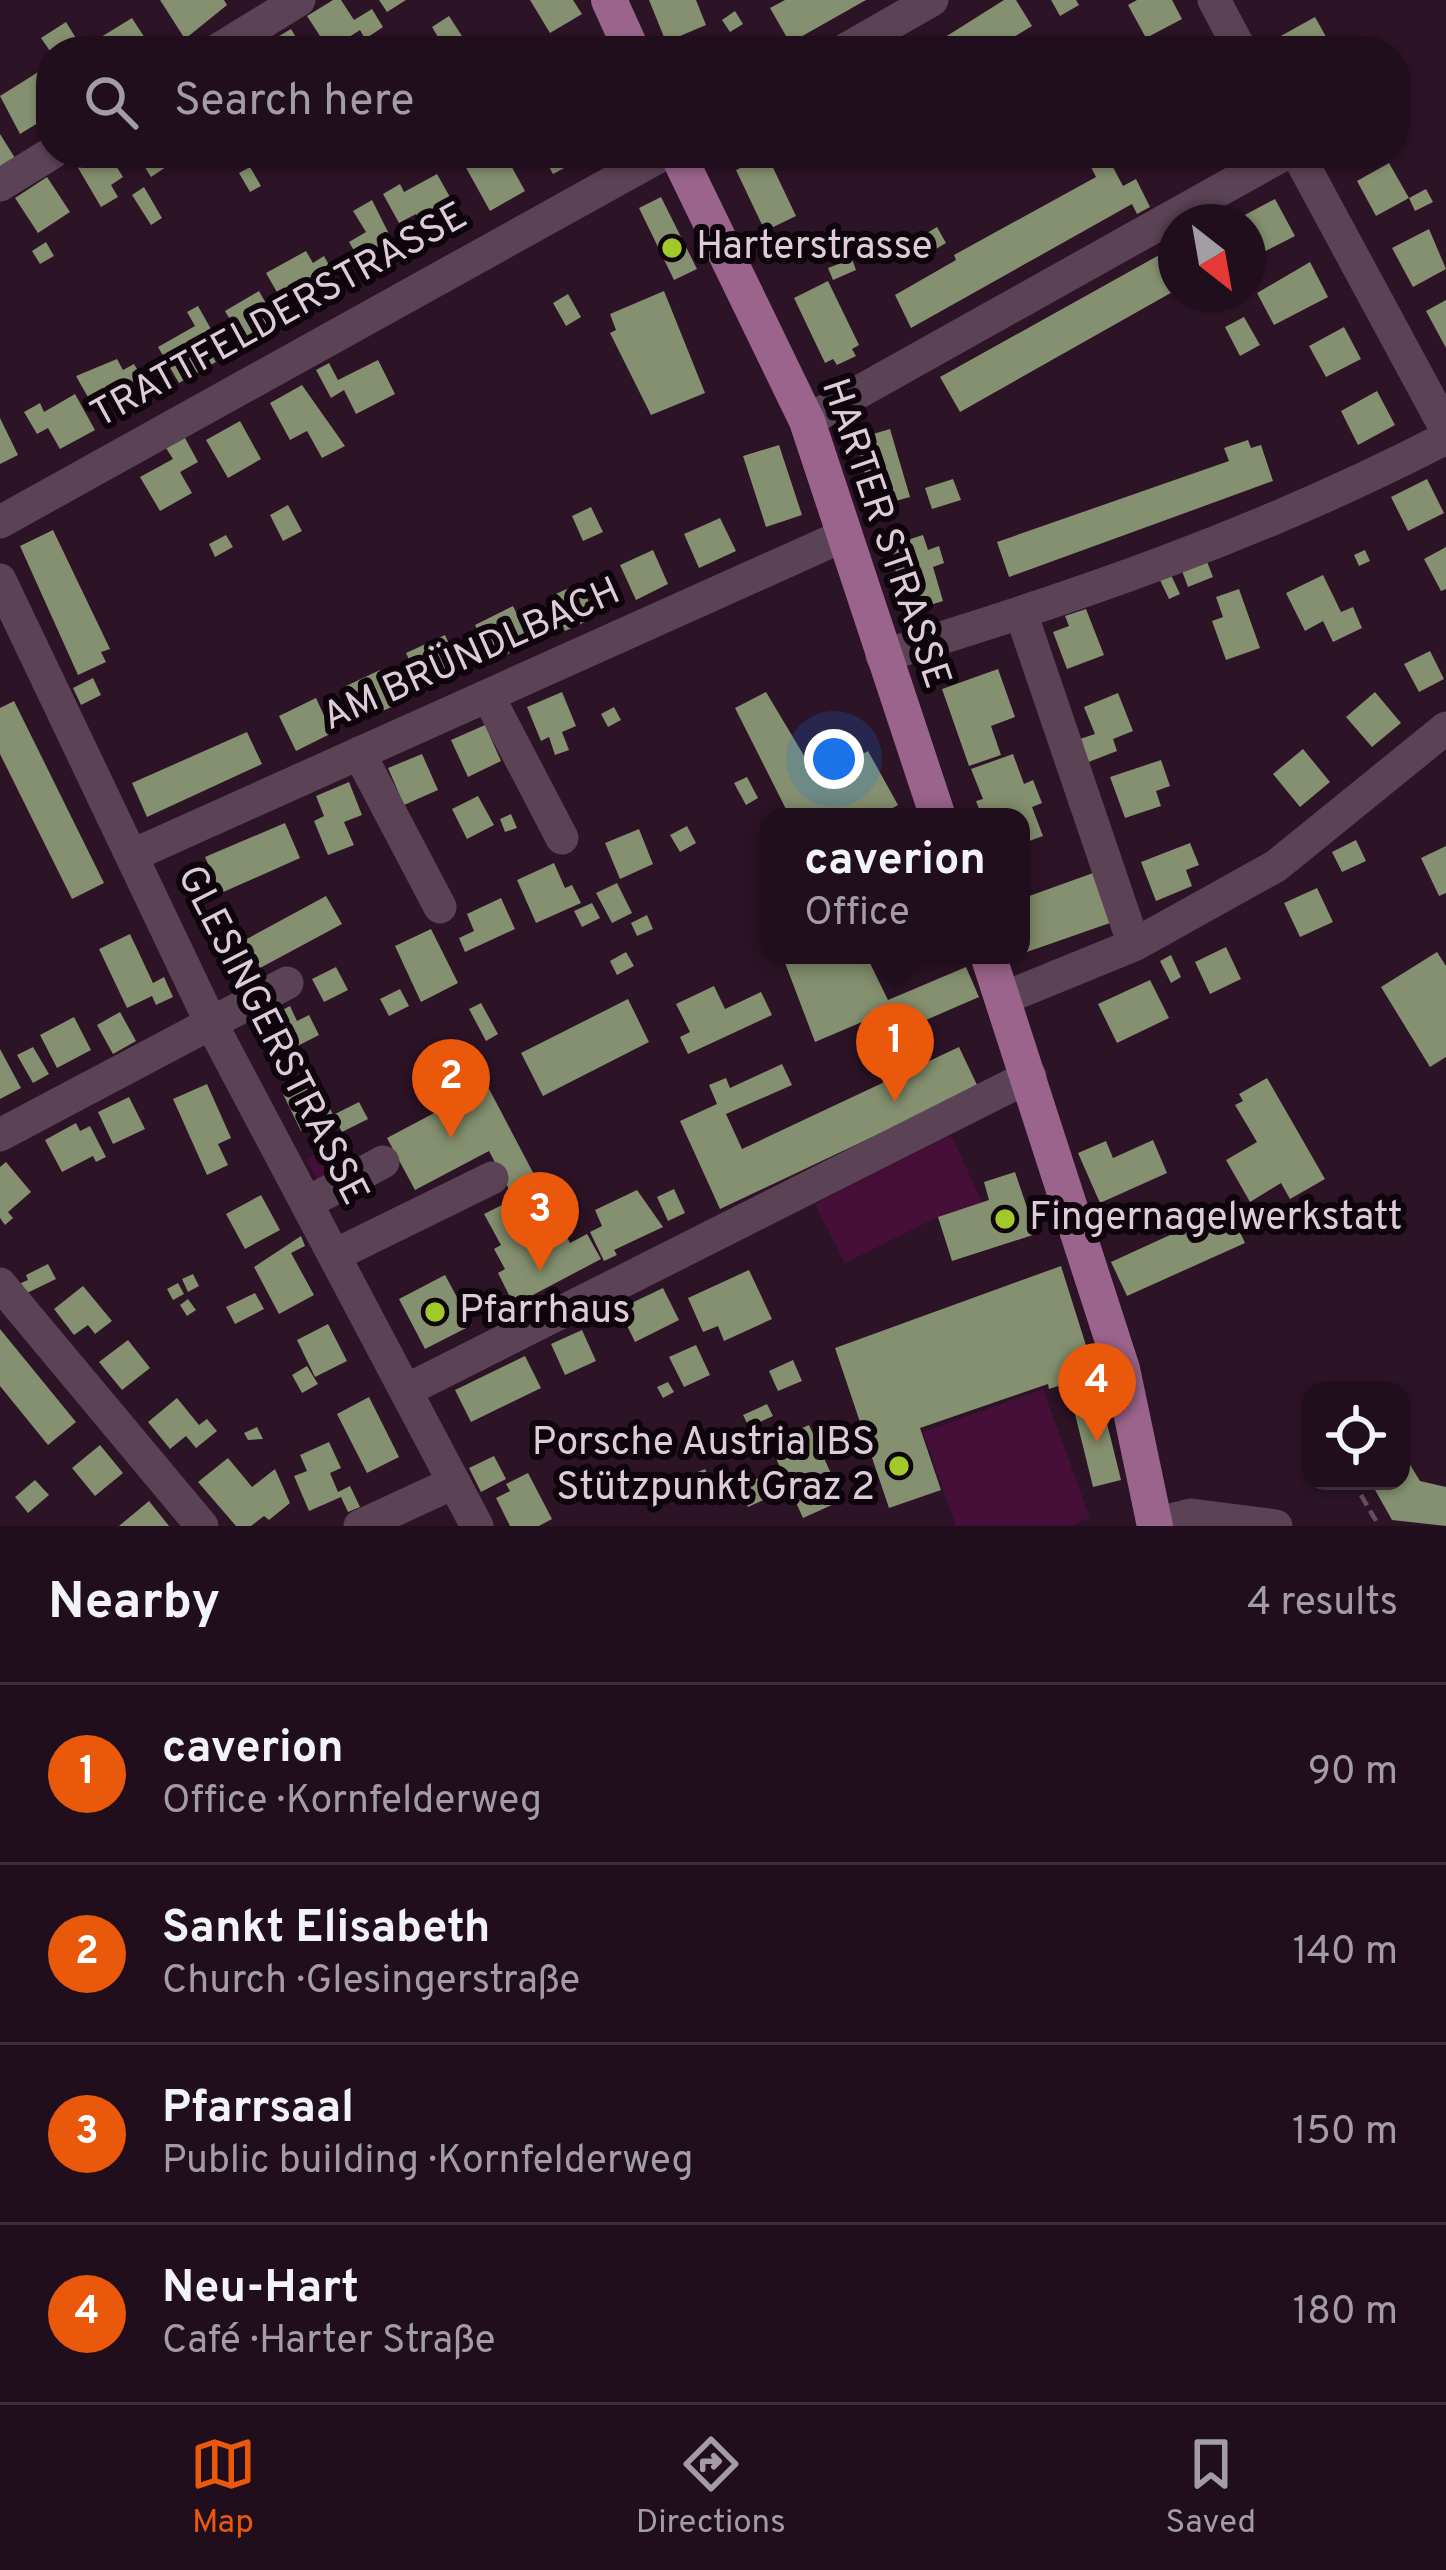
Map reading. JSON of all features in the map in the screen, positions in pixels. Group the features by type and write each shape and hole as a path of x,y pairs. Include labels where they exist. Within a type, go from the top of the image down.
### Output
{"main road":[{"path":"609,0 625,36"},
{"name":"HARTER STRASSE","path":"684,168 807,421 935,808"},
{"path":"991,964 1123,1370 1154,1525"}],"street":[{"path":"240,36 299,0"},
{"path":"869,36 932,0"},
{"path":"1214,0 1233,36"},
{"path":"0,185 36,163"},
{"name":"TRATTFELDERSTRASSE","path":"0,522 638,168"},
{"path":"807,421 1259,168"},
{"path":"1305,168 1446,428"},
{"path":"882,656 1021,614 1327,500 1446,438"},
{"name":"AM BRÜNDLBACH","path":"134,855 845,535"},
{"name":"GLESINGERSTRASSE","path":"0,580 212,1023 477,1526"},
{"path":"1021,614 1134,945"},
{"path":"488,696 562,838"},
{"path":"1004,998 1134,945 1276,866 1446,728"},
{"path":"359,753 440,907"},
{"path":"0,1135 287,983"},
{"path":"407,1390 1030,1076"},
{"path":"307,1203 383,1162"},
{"path":"335,1255 492,1178"},
{"path":"0,1284 202,1526"},
{"path":"359,1526 453,1483"},
{"path":"1154,1525 1191,1515 1276,1526"}],"path":[{"path":"1360,1496 1379,1526"}],"shaded area":[{"path":"951,1135 982,1202 938,1217 845,1263 815,1204"},
{"path":"339,1142 352,1167 326,1195 306,1159"},
{"path":"1043,1389 1090,1518 1069,1526 956,1526 923,1432"}],"building":[{"path":"160,0 224,0 227,5 183,36"},
{"path":"341,0 354,20 372,9 383,27 370,36 360,30 351,36 320,36 307,16"},
{"path":"379,0 406,0 387,12"},
{"path":"530,0 573,0 582,14 550,33"},
{"path":"649,0 696,0 706,25 680,36 664,36"},
{"path":"785,0 866,0 802,36 786,36 770,8"},
{"path":"1004,0 1016,0 1032,26 1016,36 947,36"},
{"path":"1051,0 1076,0 1079,5 1060,16"},
{"path":"1137,0 1172,0 1182,19 1145,36 1128,5"},
{"path":"735,11 743,24 730,32 722,20"},
{"path":"449,16 462,36 437,36 432,27"},
{"path":"1315,17 1326,36 1281,36"},
{"path":"132,18 144,36 103,36"},
{"path":"66,22 75,36 44,36"},
{"path":"36,73 36,124 20,134 0,96"},
{"path":"0,134 15,158 0,167"},
{"path":"78,168 117,168 123,177 111,185 118,197 101,207"},
{"path":"251,168 261,186 250,192 239,173"},
{"path":"466,168 512,168 525,191 490,211"},
{"path":"773,168 796,216 765,231 736,170"},
{"path":"1092,168 1113,168 1123,186 1136,179 1150,207 1137,214 1132,204 911,328 895,295 956,260 954,255 1096,177"},
{"path":"1380,168 1392,168 1409,198 1376,216 1357,181"},
{"path":"437,174 464,222 431,240 416,214 399,223 383,194 400,184 404,192"},
{"path":"47,177 70,212 38,233 15,198"},
{"path":"144,187 162,218 151,225 132,195"},
{"path":"1426,189 1433,202 1415,211 1409,198"},
{"name":"Harterstrasse","path":"661,197 697,269 674,280 639,208"},
{"path":"1275,199 1295,236 1266,251 1266,204"},
{"path":"372,200 400,256 368,275 349,242 366,232 353,211"},
{"path":"937,227 946,243 931,252 922,236"},
{"path":"1429,229 1446,269 1413,287 1392,248"},
{"path":"46,242 54,256 40,264 32,251"},
{"path":"306,251 313,263 324,256 343,290 309,309 295,285 278,294 266,273"},
{"path":"1158,256 1158,300 960,412 940,377"},
{"path":"852,259 856,270 833,280 828,268"},
{"path":"1310,262 1328,297 1274,325 1266,310 1266,288"},
{"path":"828,281 859,345 852,349 856,356 837,365 833,359 825,363 794,298"},
{"path":"259,291 278,325 245,345 225,311"},
{"path":"664,291 705,393 651,415 610,333 616,330 610,314"},
{"path":"568,294 581,317 566,326 553,303"},
{"path":"1446,300 1446,348 1426,311"},
{"path":"198,306 220,345 209,351 216,362 179,383 158,347 195,326 187,312"},
{"path":"1244,317 1260,345 1240,356 1225,327"},
{"path":"1344,327 1361,359 1326,377 1309,346"},
{"path":"117,359 123,370 134,364 152,395 119,414 106,390 89,399 76,376"},
{"path":"378,360 395,394 356,414 344,390 331,398 316,370 329,363 338,380"},
{"path":"302,385 345,446 322,458 307,431 290,440 270,403"},
{"path":"1377,391 1395,425 1358,445 1341,411"},
{"path":"75,394 95,430 60,449 48,428 37,434 24,412 40,403 44,412"},
{"path":"0,418 18,455 0,464"},
{"path":"240,421 261,459 228,478 206,440"},
{"path":"890,429 910,497 874,507 856,439"},
{"path":"185,438 198,462 180,472 192,493 160,511 140,477 173,459 166,448"},
{"path":"1248,440 1251,448 1261,445 1273,481 1009,577 997,542 1229,461 1224,448"},
{"path":"779,445 802,515 766,527 743,456"},
{"path":"953,479 961,500 932,509 925,488"},
{"path":"1427,479 1444,513 1408,531 1391,497"},
{"path":"288,505 302,531 283,541 270,515"},
{"path":"591,507 603,532 583,541 572,516"},
{"path":"720,518 736,551 699,568 684,534"},
{"path":"53,530 110,649 101,652 106,662 78,675 20,546"},
{"path":"226,535 233,547 215,557 209,544"},
{"path":"923,535 928,550 939,546 944,563 933,567 943,601 908,612 888,546"},
{"path":"1446,547 1446,589 1441,591 1424,559"},
{"path":"653,550 668,584 636,600 620,565"},
{"path":"1365,550 1370,561 1359,566 1354,555"},
{"path":"1204,554 1213,577 1188,587 1179,563"},
{"path":"1170,573 1180,594 1169,599 1159,578"},
{"path":"1323,575 1341,612 1353,607 1362,628 1333,642 1323,621 1305,631 1286,593"},
{"path":"580,583 596,617 565,631 549,597"},
{"path":"1239,589 1260,648 1226,660 1212,621 1223,617 1216,597"},
{"path":"513,606 531,643 492,661 475,625"},
{"path":"1086,609 1104,655 1067,669 1053,632 1069,626 1065,616"},
{"path":"445,635 462,672 423,690 406,653"},
{"path":"1430,651 1444,679 1419,692 1404,664"},
{"path":"998,669 1015,717 991,726 1001,755 969,766 942,689"},
{"path":"380,670 396,705 362,720 346,686"},
{"path":"93,678 101,695 81,705 73,688"},
{"path":"562,692 576,726 562,732 569,750 555,755 549,737 541,741 527,707"},
{"path":"766,692 818,779 868,751 898,805 785,808 735,708"},
{"path":"1375,692 1401,723 1372,747 1346,717"},
{"path":"1118,693 1133,731 1113,739 1117,751 1086,763 1077,740 1095,734 1084,707"},
{"path":"316,698 332,733 296,751 279,716"},
{"path":"14,701 104,883 72,899 0,754 0,708"},
{"path":"614,707 621,720 608,727 601,714"},
{"path":"485,725 501,761 468,777 451,740"},
{"path":"247,732 262,764 147,817 132,783"},
{"path":"1303,749 1330,782 1300,807 1273,774"},
{"path":"422,754 438,790 404,805 388,768"},
{"path":"1013,754 1024,784 1033,780 1042,803 1032,807 1043,836 1030,841 1030,808 979,808 976,801 983,799 971,769"},
{"path":"1161,760 1170,786 1156,791 1161,806 1125,818 1110,777"},
{"path":"747,777 758,798 746,805 734,783"},
{"path":"349,782 362,815 344,822 354,845 328,855 314,821 324,816 316,796"},
{"path":"478,796 494,825 467,839 452,809"},
{"path":"511,814 517,828 505,832 500,819"},
{"path":"285,823 300,858 221,893 205,857"},
{"path":"687,826 696,843 680,852 670,835"},
{"path":"639,829 653,864 620,879 605,843"},
{"path":"1356,840 1366,861 1342,872 1332,852"},
{"path":"1190,843 1199,865 1186,870 1192,886 1156,901 1141,862"},
{"path":"1446,846 1446,893 1439,896 1421,858"},
{"path":"554,863 565,888 572,885 581,903 536,923 517,880"},
{"path":"1093,873 1110,923 1030,951 1030,896"},
{"path":"617,883 632,913 612,923 596,893"},
{"path":"1317,888 1333,922 1300,937 1284,903"},
{"path":"326,896 342,924 260,968 245,940"},
{"path":"501,898 515,929 465,952 459,938 474,931 467,914"},
{"path":"592,903 600,918 582,927 574,911"},
{"path":"647,915 653,929 637,936 631,923"},
{"path":"431,929 458,983 421,1002 395,946"},
{"path":"130,934 153,983 164,977 173,997 156,1005 152,996 127,1008 99,949"},
{"path":"1226,947 1241,979 1210,994 1195,962"},
{"path":"626,952 634,966 617,975 610,961"},
{"path":"1437,952 1446,966 1446,1057 1430,1067 1381,987"},
{"path":"1171,955 1181,977 1171,983 1160,961"},
{"path":"785,964 870,964 888,1000 966,967 979,997 873,1043 862,1022 815,1042"},
{"path":"336,967 348,990 324,1002 312,979"},
{"path":"1150,980 1169,1018 1117,1043 1098,1004"},
{"path":"714,986 725,1009 761,992 772,1015 688,1054 680,1037 690,1032 676,1004"},
{"path":"400,989 409,1006 389,1016 380,999"},
{"path":"628,999 649,1042 543,1096 521,1053"},
{"path":"481,1003 498,1034 486,1041 469,1009"},
{"path":"290,1006 297,1021 309,1015 319,1035 274,1058 257,1023"},
{"path":"120,1012 136,1041 113,1054 97,1025"},
{"path":"74,1017 91,1050 57,1068 40,1035"},
{"path":"33,1047 49,1074 33,1083 17,1055"},
{"path":"959,1047 978,1087 720,1209 680,1121 717,1104 709,1085 726,1078 730,1088 782,1064 792,1085 726,1114 742,1149"},
{"path":"0,1049 21,1088 0,1099"},
{"path":"316,1078 333,1115 301,1131 283,1094"},
{"path":"1267,1078 1325,1179 1290,1199 1281,1183 1250,1202 1226,1160 1257,1142 1235,1105 1243,1101 1239,1094"},
{"path":"207,1084 231,1138 218,1144 228,1165 207,1175 173,1099"},
{"path":"487,1085 570,1243 587,1234 601,1259 514,1305 498,1273 505,1269 494,1249 501,1245 484,1214 514,1199 489,1151 415,1190 387,1138"},
{"path":"129,1097 145,1129 113,1144 98,1112"},
{"path":"359,1102 368,1119 342,1132 333,1115"},
{"path":"76,1123 80,1131 90,1126 106,1157 96,1162 93,1156 62,1172 45,1140"},
{"path":"1153,1140 1167,1173 1100,1203 1078,1153 1106,1141 1113,1158"},
{"path":"6,1162 31,1192 8,1212 13,1218 5,1225 0,1218 0,1167"},
{"path":"1015,1172 1036,1234 952,1261 938,1217 989,1200 984,1182"},
{"path":"674,1189 685,1213 668,1221 657,1197"},
{"path":"637,1190 663,1227 614,1250 617,1255 604,1261 590,1232 602,1226 595,1210"},
{"path":"261,1195 280,1230 245,1249 226,1214"},
{"path":"1229,1208 1245,1243 1127,1296 1111,1262"},
{"path":"301,1236 305,1246 291,1253 314,1295 279,1314 254,1267"},
{"path":"48,1264 56,1279 25,1294 21,1283 28,1280 26,1275"},
{"path":"1061,1266 1095,1374 1049,1389 1048,1384 920,1428 941,1490 889,1508 835,1348"},
{"path":"749,1270 772,1319 724,1341 718,1326 703,1332 688,1298"},
{"path":"193,1274 199,1286 188,1292 182,1279"},
{"name":"Pfarrhaus","path":"445,1275 472,1325 425,1349 399,1299"},
{"path":"178,1283 184,1294 173,1300 167,1289"},
{"path":"83,1286 112,1321 95,1334 88,1325 74,1335 54,1309"},
{"path":"663,1288 679,1320 635,1342 619,1309"},
{"path":"255,1293 264,1309 235,1324 226,1307"},
{"path":"188,1299 196,1310 187,1316 180,1305"},
{"path":"328,1324 347,1361 315,1377 297,1340"},
{"path":"0,1329 76,1422 48,1445 0,1386"},
{"path":"582,1330 596,1361 565,1375 551,1344"},
{"path":"128,1340 150,1368 122,1390 99,1362"},
{"path":"696,1345 710,1375 684,1387 669,1357"},
{"path":"525,1356 541,1388 471,1422 455,1390"},
{"path":"793,1360 802,1381 778,1391 769,1371"},
{"path":"307,1366 318,1384 302,1393 292,1375"},
{"path":"668,1382 674,1392 663,1398 657,1387"},
{"path":"369,1397 399,1457 367,1473 337,1414"},
{"path":"177,1398 199,1425 207,1419 217,1431 196,1448 186,1436 170,1449 148,1422"},
{"path":"1102,1403 1121,1480 1093,1487 1074,1410"},
{"path":"767,1404 773,1416 749,1427 743,1415"},
{"path":"809,1425 843,1500 803,1518 769,1443"},
{"path":"257,1427 263,1439 248,1440 244,1433"},
{"path":"329,1442 341,1468 330,1473 338,1492 350,1486 360,1507 348,1512 341,1497 309,1511 294,1476 307,1471 300,1455"},
{"path":"100,1445 123,1473 95,1496 72,1468"},
{"path":"494,1456 506,1479 481,1492 469,1468"},
{"path":"228,1458 252,1487 275,1469 290,1503 269,1520 264,1516 251,1526 236,1526 198,1482"},
{"path":"1410,1465 1420,1481 1446,1487 1446,1526 1392,1520 1375,1490 1410,1490"},
{"path":"705,1469 715,1490 699,1497 690,1475"},
{"path":"528,1473 552,1519 539,1526 510,1526 496,1498 510,1491 506,1484"},
{"path":"763,1476 772,1496 748,1507 739,1487"},
{"path":"35,1480 49,1495 28,1513 15,1497"},
{"path":"149,1501 169,1526 119,1526"}],"place":[{"name":"Harterstrasse","path":"672,248"},
{"name":"caverion","path":"895,1102"},
{"name":"Sankt Elisabeth","path":"451,1138"},
{"name":"Fingernagelwerkstatt","path":"1005,1219"},
{"name":"Pfarrsaal","path":"540,1271"},
{"name":"Pfarrhaus","path":"435,1312"},
{"name":"Neu-Hart","path":"1097,1442"},
{"name":"Porsche Austria IBS Stützpunkt Graz 2","path":"899,1466"}]}
